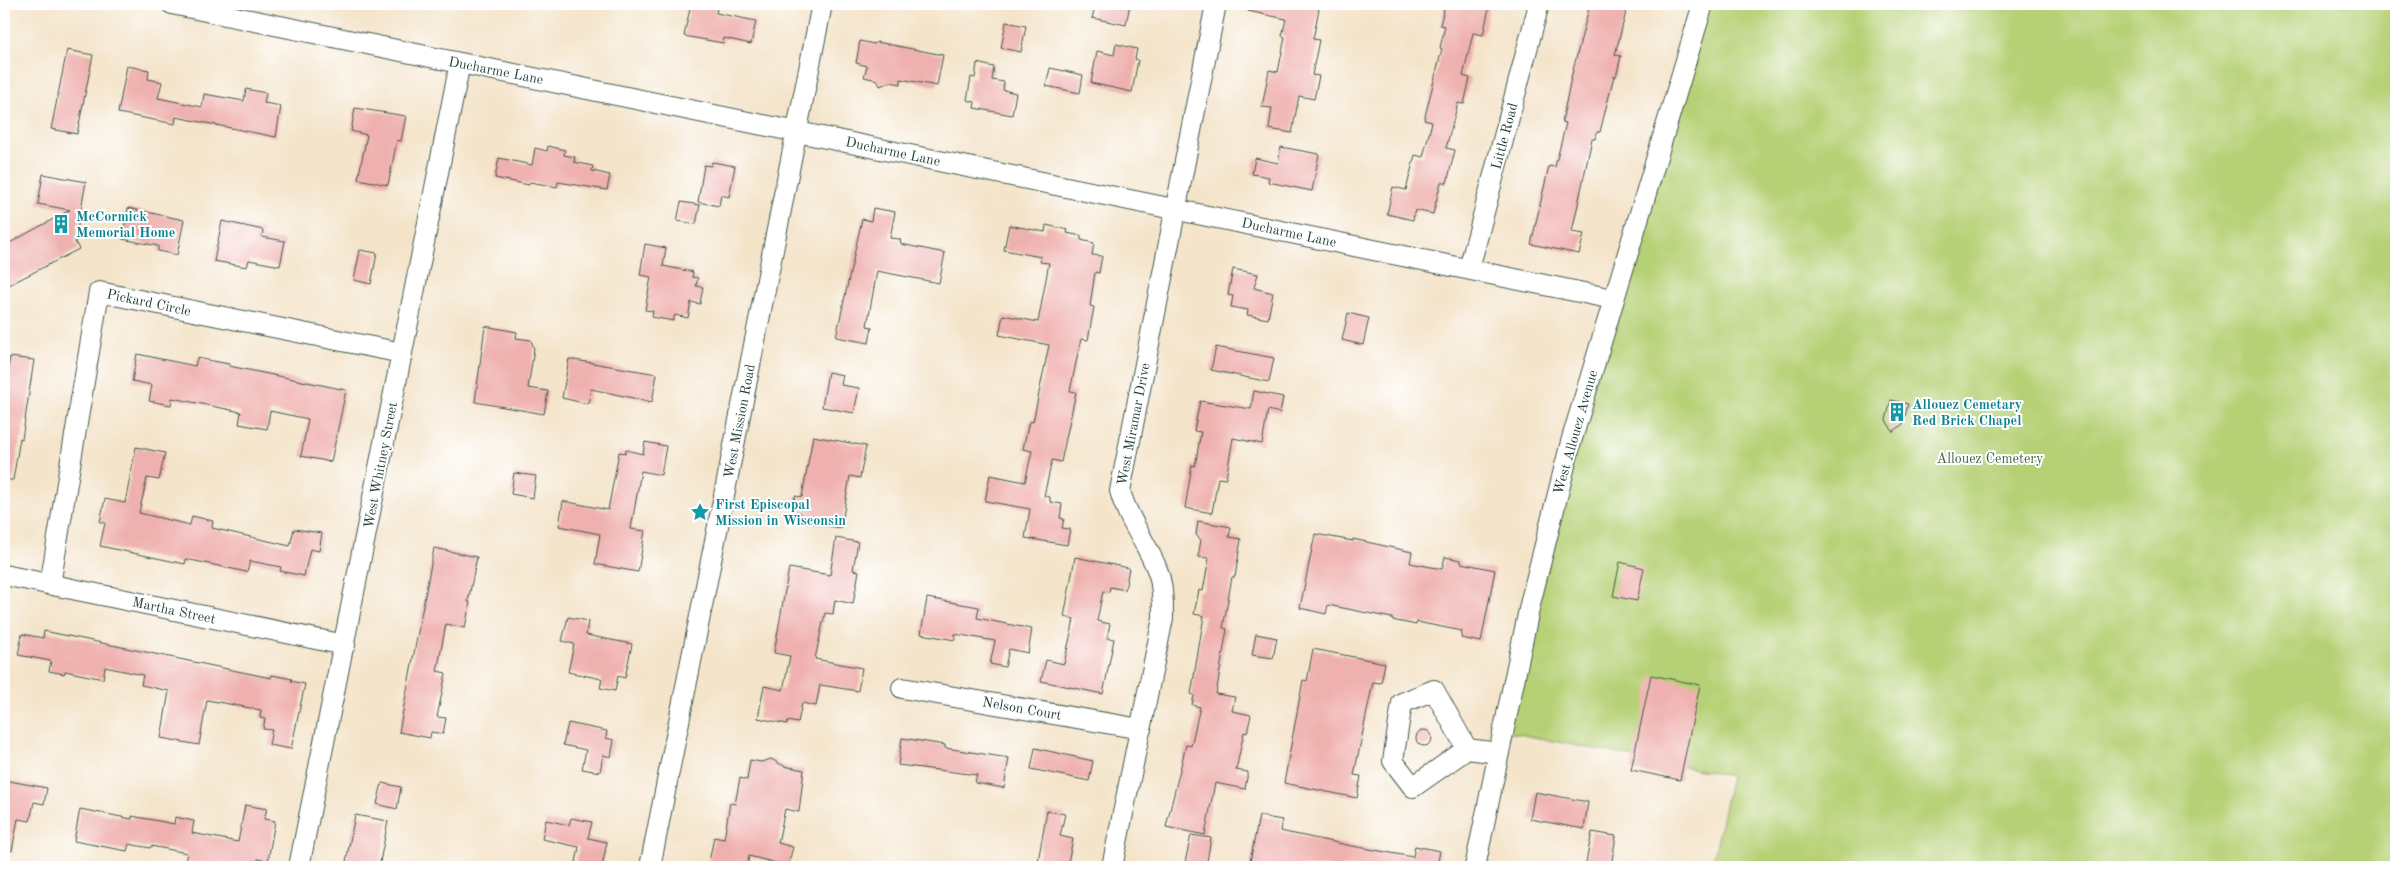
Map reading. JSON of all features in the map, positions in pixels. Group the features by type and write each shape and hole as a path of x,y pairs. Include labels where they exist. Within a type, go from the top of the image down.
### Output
{"street":[{"name":"Ducharme Lane","path":"172,4 199,6 460,63 1613,299"},
{"name":"West Mission Road","path":"650,867 822,4"},
{"name":"West Miramar Drive","path":"1112,867 1163,618 1163,599 1158,572 1124,507 1120,491 1216,4"},
{"name":"Little Road","path":"1469,269 1539,4"},
{"name":"West Allouez Avenue","path":"1475,867 1530,600 1571,442 1703,4"},
{"name":"West Whitney Street","path":"299,867 460,63"},
{"name":"Pickard Circle","path":"50,585 99,292 402,354"},
{"name":"Martha Street","path":"4,575 344,645"},
{"name":"Nelson Court","path":"902,688 1141,729"},
{"path":"1467,749 1434,690 1402,703 1392,761 1413,787 1467,749 1499,753"}],"green space":[{"name":"Allouez Cemetery","path":"1703,4 2396,4 2396,867 1712,867 1731,776 1503,731 1531,600"}],"building":[{"path":"691,4 718,4 716,13 756,21 751,44 724,38 723,43 684,36"},
{"path":"1096,4 1130,4 1126,25 1092,18"},
{"path":"1249,4 1320,4 1313,39 1319,40 1312,75 1319,76 1314,99 1299,96 1292,133 1269,129 1272,108 1262,107 1269,70 1278,72 1285,37 1282,36 1286,19 1248,11"},
{"path":"1445,4 1490,4 1483,35 1473,33 1463,76 1470,78 1464,104 1458,103 1446,148 1455,150 1447,183 1441,182 1433,214 1415,210 1413,220 1387,214 1393,187 1406,190 1415,155 1423,157 1432,122 1424,120 1442,49 1440,48 1445,26 1440,25"},
{"path":"1590,4 1628,4 1615,55 1621,56 1616,77 1614,76 1600,132 1597,132 1595,139 1592,139 1572,232 1584,234 1579,254 1531,244 1549,166 1555,167 1566,123 1562,122"},
{"path":"1006,22 1026,26 1021,52 1001,48"},
{"path":"860,41 874,44 877,42 943,55 937,86 901,79 901,84 890,82 880,86 877,80 864,77 867,66 856,63"},
{"path":"1116,44 1137,49 1135,59 1138,60 1132,92 1091,83 1097,51 1114,55"},
{"path":"67,50 93,55 77,134 51,129"},
{"path":"977,63 994,67 992,80 1004,82 1003,90 1016,93 1012,115 974,108 975,102 967,100 971,77 975,78"},
{"path":"127,66 149,70 148,79 162,82 158,98 202,107 204,94 244,101 246,89 266,93 264,103 281,106 276,137 176,117 175,124 118,113"},
{"path":"1050,68 1083,75 1080,93 1046,86"},
{"path":"355,108 406,116 401,141 397,140 388,185 358,179 367,135 351,131"},
{"path":"548,146 565,150 564,155 575,157 574,162 593,166 592,171 610,175 607,190 558,182 557,187 530,182 529,185 495,178 499,158 532,165 535,148 547,151"},
{"path":"1281,147 1319,154 1312,191 1268,182 1269,177 1252,174 1255,158 1278,163"},
{"path":"712,162 735,166 729,197 721,195 719,206 698,202 704,165 711,166"},
{"name":"McCormick Memorial Home","path":"43,174 86,182 75,242 79,249 9,285 4,275 4,246 70,210 38,204"},
{"path":"681,202 700,205 696,224 677,221"},
{"path":"128,208 184,220 177,255 158,251 158,246 122,239"},
{"path":"873,208 895,212 890,238 900,239 901,244 945,253 939,283 877,271 867,326 872,327 869,343 836,337 862,219 871,221"},
{"path":"222,221 263,230 262,237 285,241 280,266 249,260 247,267 214,261"},
{"path":"1009,225 1045,232 1046,225 1068,230 1067,233 1081,236 1081,240 1094,243 1092,255 1102,256 1099,273 1095,272 1090,306 1094,307 1088,340 1081,339 1070,391 1076,392 1061,462 1052,460 1044,496 1050,497 1050,502 1062,504 1060,518 1064,519 1062,528 1070,529 1067,545 1025,538 1030,509 985,501 990,475 1025,482 1032,451 1023,449 1029,421 1033,422 1049,345 999,335 1003,315 1038,322 1049,263 1040,262 1041,257 1004,250"},
{"path":"645,244 666,248 663,266 693,272 692,277 698,278 696,286 703,287 700,304 691,302 688,318 675,315 673,321 652,317 653,311 645,310 651,277 640,275"},
{"path":"360,250 377,253 371,284 354,280"},
{"path":"1233,269 1258,274 1254,288 1273,293 1268,319 1247,315 1248,310 1231,307 1233,296 1228,295"},
{"path":"1348,313 1369,318 1363,345 1342,340"},
{"path":"485,326 517,332 516,338 531,340 534,349 528,388 548,391 544,414 475,402"},
{"path":"1216,347 1274,358 1269,382 1211,370"},
{"path":"137,354 195,366 197,358 346,390 331,462 301,456 308,419 270,411 267,429 239,424 241,412 172,398 171,405 149,401 152,385 132,381"},
{"path":"10,357 34,360 22,439 20,438 13,480 4,480 4,375 7,375"},
{"path":"569,359 657,374 652,402 591,389 588,404 562,398"},
{"path":"828,372 843,375 841,385 859,388 854,413 822,407"},
{"path":"1254,391 1283,397 1280,413 1268,410 1262,444 1233,438 1226,479 1218,478 1212,513 1185,508 1192,465 1195,466 1201,432 1194,431 1200,401 1251,409"},
{"name":"Allouez Cemetary Red Brick Chapel","path":"1891,400 1908,404 1903,424 1893,432 1886,420"},
{"path":"813,436 866,446 860,478 850,476 841,528 800,521 801,513 793,511 795,496 802,497"},
{"path":"645,442 666,446 661,475 641,471 631,529 645,531 638,572 595,564 600,534 559,526 563,501 608,510 619,452 625,453 626,450 643,454"},
{"path":"136,447 165,453 159,480 147,478 139,513 190,525 192,516 213,521 212,528 290,546 294,529 322,533 319,551 310,549 304,576 280,571 281,567 250,561 247,572 186,559 185,564 100,546 105,523 100,522 105,499 125,503"},
{"path":"514,473 536,476 533,498 511,494"},
{"path":"1198,521 1231,527 1229,537 1241,539 1235,577 1232,577 1223,628 1227,629 1216,694 1235,697 1232,711 1251,715 1247,733 1244,732 1236,770 1248,772 1245,789 1215,783 1205,835 1166,827 1186,745 1191,746 1200,707 1192,705 1194,695 1191,694 1204,616 1194,614 1199,590 1203,591 1209,558 1198,557 1201,540 1196,535"},
{"path":"1315,534 1353,541 1353,539 1412,552 1410,563 1442,569 1445,557 1461,560 1461,563 1495,570 1481,642 1461,638 1462,631 1417,622 1416,625 1392,620 1392,618 1328,605 1326,614 1300,608"},
{"path":"836,538 858,542 853,570 859,571 853,604 835,600 833,614 825,613 815,659 862,668 858,691 820,685 816,706 802,703 798,723 788,721 787,724 758,718 764,686 783,690 790,656 774,653 789,568 830,575"},
{"path":"434,548 477,557 465,628 446,624 437,671 446,673 437,717 446,718 443,734 431,732 430,738 399,732"},
{"path":"1075,557 1129,568 1125,590 1110,587 1109,592 1103,591 1097,621 1110,624 1107,638 1114,639 1103,694 1041,681 1046,660 1064,664 1074,619 1064,617"},
{"path":"1620,562 1644,568 1637,601 1613,596"},
{"path":"927,598 979,607 977,618 1032,629 1028,653 1009,649 1005,667 990,664 995,641 955,634 955,640 921,634"},
{"path":"568,617 588,621 586,635 632,644 625,678 618,676 615,691 600,688 602,679 568,672 574,644 562,641"},
{"path":"44,631 271,678 272,675 292,679 291,681 305,684 291,749 269,745 272,730 263,729 265,719 260,718 261,710 207,700 199,745 161,738 169,691 141,685 143,675 105,667 103,679 65,671 64,674 49,671 51,661 18,655 22,634 43,638"},
{"path":"1256,634 1277,638 1273,658 1252,655"},
{"path":"1313,649 1385,663 1381,683 1373,682 1354,775 1361,776 1357,798 1284,783 1303,680 1307,681"},
{"path":"1651,675 1700,685 1680,780 1631,770"},
{"path":"568,723 607,731 606,738 614,740 611,757 603,755 600,772 582,769 586,750 563,745"},
{"path":"1421,730 1427,730 1432,735 1430,744 1421,746 1416,741 1416,735"},
{"path":"902,738 945,745 945,748 1009,758 1004,788 975,783 977,775 898,765"},
{"path":"1035,748 1093,761 1089,781 1031,769"},
{"path":"771,759 784,766 804,770 799,812 785,809 778,843 793,847 788,866 749,856 747,867 708,867 714,837 724,839 730,803 735,804 740,778 747,780 750,760 761,762"},
{"path":"4,780 47,788 44,804 34,802 30,821 18,819 12,851 4,850"},
{"path":"382,783 401,787 397,809 377,804"},
{"path":"1535,792 1588,802 1584,829 1530,819"},
{"path":"245,805 267,809 264,819 275,821 268,861 258,859 256,867 215,867 185,862 187,853 151,846 150,848 129,844 127,851 74,841 80,809 132,819 132,816 174,824 175,817 194,821 192,833 238,842"},
{"path":"1047,811 1065,814 1060,836 1073,839 1067,867 1037,867"},
{"path":"355,815 388,821 379,867 345,867"},
{"path":"1259,816 1282,820 1280,831 1347,845 1413,857 1415,846 1440,851 1437,867 1249,867"},
{"path":"571,818 592,822 588,838 607,842 602,867 575,867 579,847 542,839 546,820 569,825"},
{"path":"1592,832 1616,836 1611,867 1585,867"},
{"path":"1191,835 1211,838 1206,867 1184,867"}],"place":[{"name":"McCormick Memorial Home","path":"61,224"},
{"name":"Allouez Cemetary Red Brick Chapel","path":"1897,412"},
{"name":"First Episcopal Mission in Wisconsin","path":"700,512"}]}
